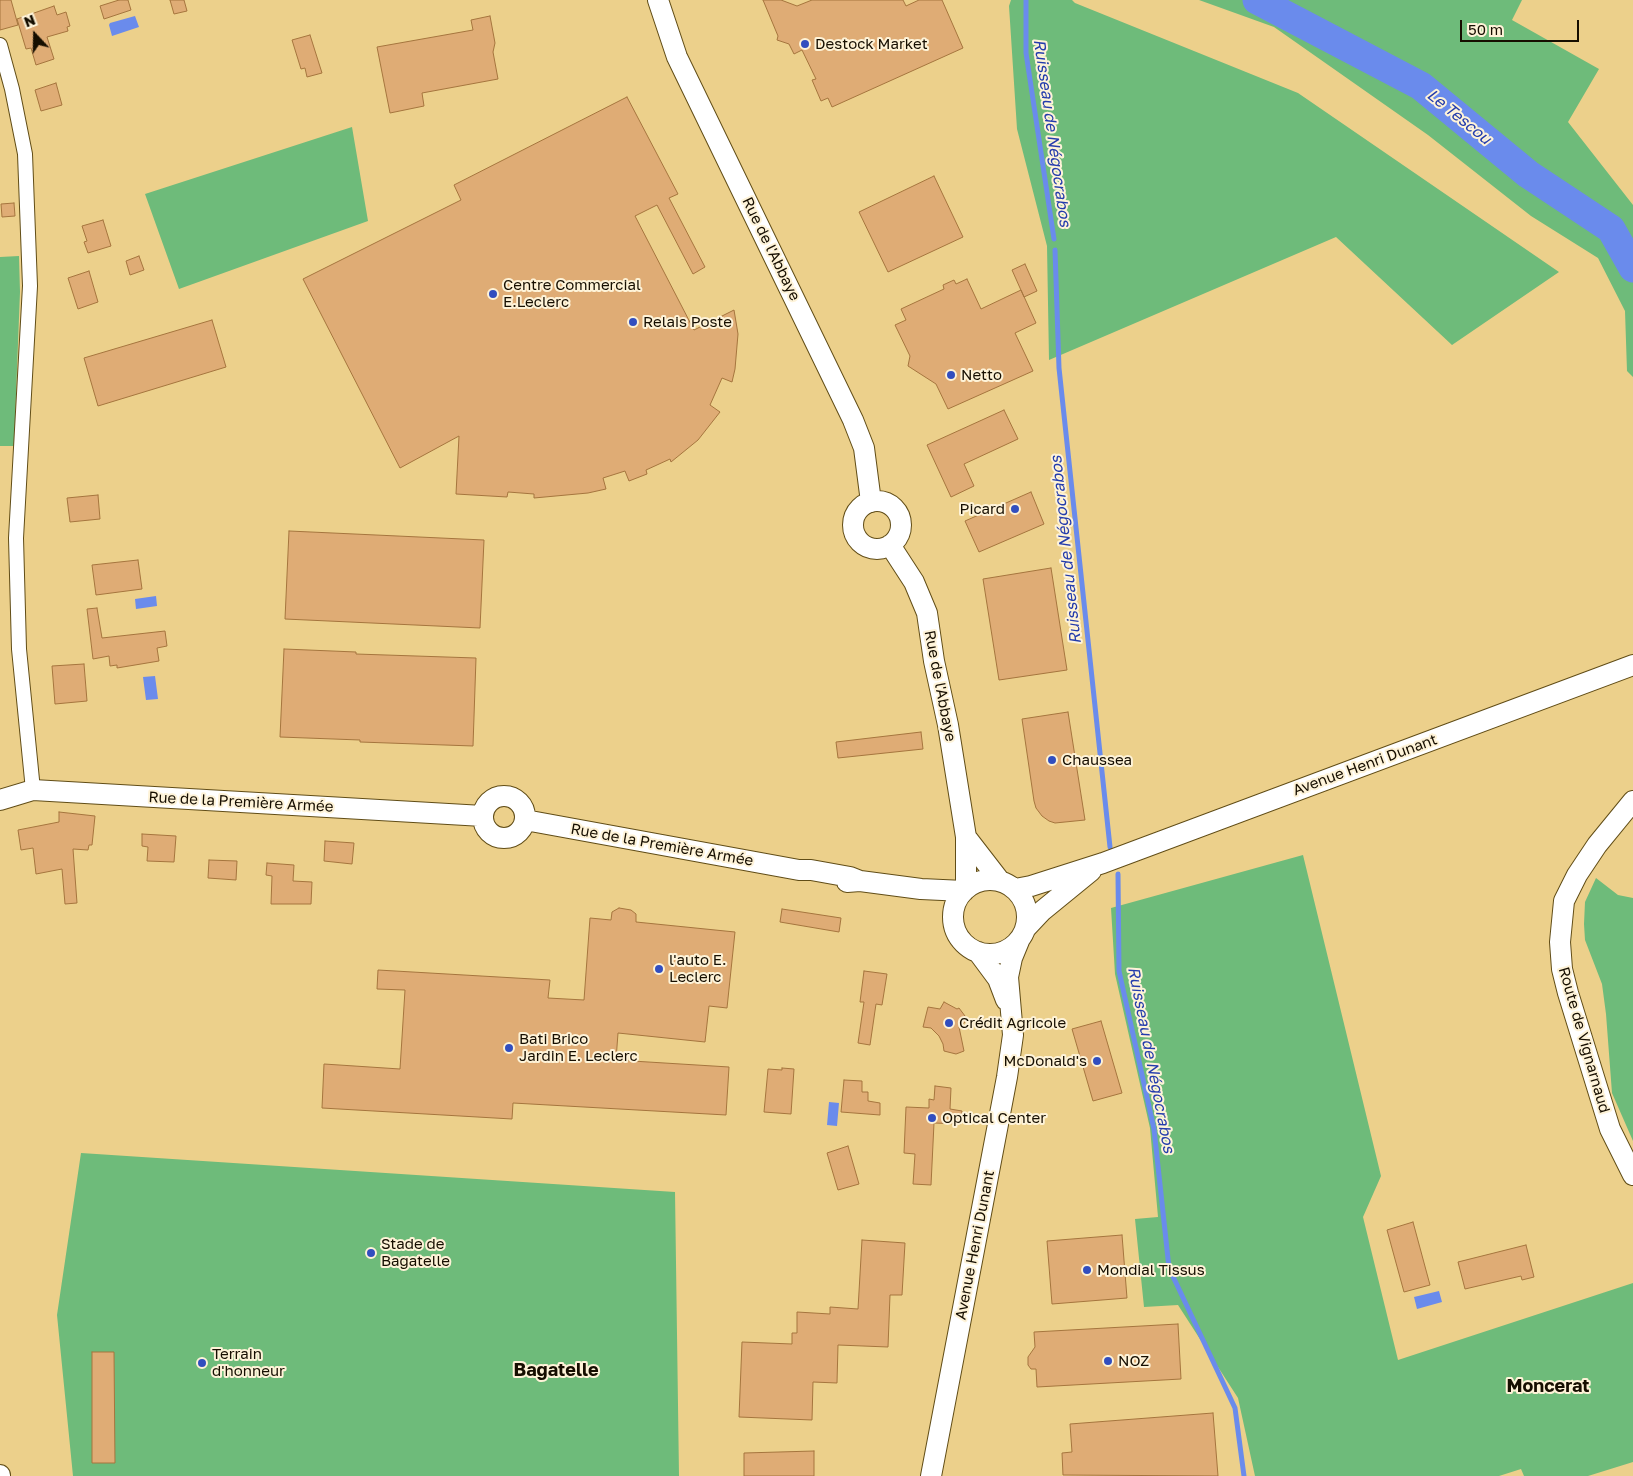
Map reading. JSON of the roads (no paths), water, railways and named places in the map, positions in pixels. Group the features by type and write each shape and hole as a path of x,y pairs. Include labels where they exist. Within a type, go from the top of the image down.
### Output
{"main road":[{"name":"Rue de l'Abbaye","path":"658,0 677,57 853,420 864,448 871,502"},
{"path":"871,502 883,502 890,505 898,514 900,520 899,534 890,545 883,548 869,548 863,544 855,533 854,520 856,514 865,505 871,502"},
{"name":"Rue de l'Abbaye","path":"890,545 914,582 927,613 966,836 965,890"},
{"name":"Avenue Henri Dunant","path":"1008,885 1031,886 1103,863 1631,667"},
{"name":"Rue de la Première Armée","path":"0,800 32,790 483,816"},
{"path":"506,796 518,802 525,813 525,820 523,826 514,835 502,838 486,828 483,816 488,803 493,799 506,796"},
{"name":"Route de Vignarnaud","path":"1633,801 1597,845 1576,875 1564,901 1560,942 1562,969 1568,993 1607,1120 1624,1160 1633,1175"},
{"name":"Rue de la Première Armée","path":"525,820 799,870 811,870 850,877 860,881 894,886 965,890"},
{"name":"Rue de l'Abbaye","path":"966,836 982,860 1008,885"},
{"name":"Avenue Henri Dunant","path":"931,1476 1007,1077 1013,1035 1008,977 1012,958 1022,935 1042,911 1078,880 1103,863"},
{"path":"988,880 1008,885 1022,897 1026,907 1027,918 1022,935 1010,948 1000,952 989,954 978,952 964,943 956,932 953,920 954,909 965,890 977,882 988,880"},
{"name":"Rue de la Première Armée","path":"894,886 932,900 953,920"},
{"name":"Avenue Henri Dunant","path":"978,952 998,979 1012,1013"}],"street":[{"path":"0,46 12,89 25,154 30,286 16,538 19,649 32,790"}],"water":[{"path":"135,16 139,27 112,36 110,23"},
{"path":"156,596 157,606 136,609 135,599"},
{"path":"155,676 158,699 146,700 143,677"},
{"path":"829,1102 839,1103 837,1126 827,1125"},
{"path":"1439,1291 1442,1302 1417,1309 1414,1297"}],"waterway":[{"name":"Ruisseau de Négocrabos","path":"1026,0 1026,53 1054,239"},
{"name":"Le Tescou","path":"1257,0 1421,86 1528,174 1611,229 1633,268"},
{"name":"Ruisseau de Négocrabos","path":"1055,250 1059,368 1110,847"},
{"name":"Ruisseau de Négocrabos","path":"1118,874 1119,971 1154,1129 1169,1268 1235,1408 1244,1476"}],"place":[{"name":"Destock Market","path":"805,44"},
{"name":"Centre Commercial E.Leclerc","path":"493,294"},
{"name":"Relais Poste","path":"633,322"},
{"name":"Netto","path":"951,375"},
{"name":"Picard","path":"1015,509"},
{"name":"Chaussea","path":"1052,760"},
{"name":"l'auto E. Leclerc","path":"659,969"},
{"name":"Crédit Agricole","path":"949,1023"},
{"name":"Bati Brico Jardin E. Leclerc","path":"509,1048"},
{"name":"McDonald's","path":"1097,1061"},
{"name":"Optical Center","path":"932,1118"},
{"name":"Stade de Bagatelle","path":"371,1253"},
{"name":"Mondial Tissus","path":"1087,1270"},
{"name":"NOZ","path":"1108,1361"},
{"name":"Terrain d'honneur","path":"202,1363"}],"district":[{"name":"Bagatelle","path":"556,1370"},
{"name":"Moncerat","path":"1548,1386"}]}
